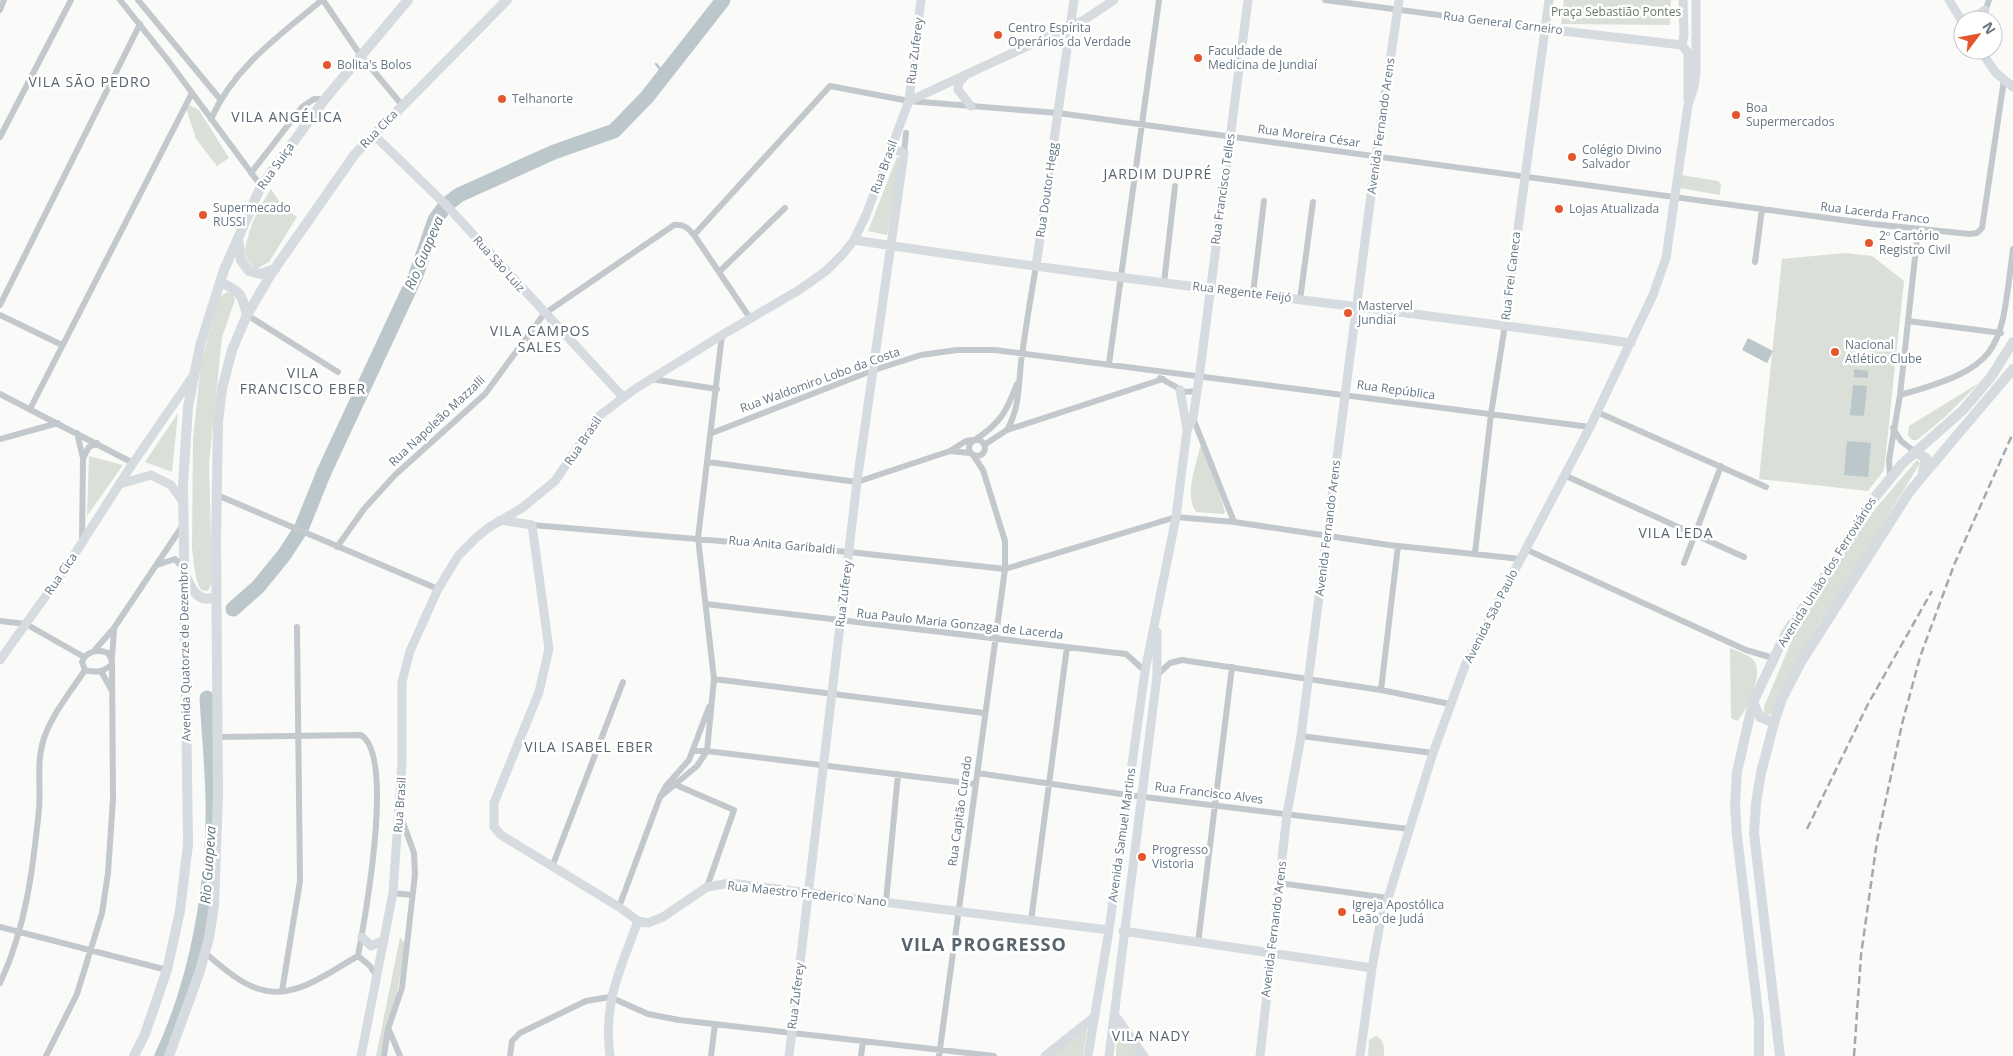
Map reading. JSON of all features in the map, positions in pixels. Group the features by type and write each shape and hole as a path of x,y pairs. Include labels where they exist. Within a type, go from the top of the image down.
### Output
{"main road":[{"name":"Rua Suiça","path":"235,242 261,186 325,99 408,0"},
{"name":"Rua Cica","path":"273,272 355,154 507,0"},
{"path":"235,242 241,260 249,271 261,274 273,272"},
{"name":"Avenida Quatorze de Dezembro","path":"134,1056 145,1034 167,970 180,911 188,844 184,524 182,502 188,407 193,376 220,282 235,242"},
{"path":"169,1056 182,1026 205,953 214,906 218,852 216,597 218,422 222,389 232,350 247,315 273,272"},
{"path":"220,282 238,291 247,315"},
{"name":"Avenida União dos Ferroviários","path":"1759,1056 1759,1021 1737,836 1735,804 1737,772 1753,702 1773,658 1802,608 1846,545 1871,502 1890,476 1962,410 1991,377 2013,342"},
{"name":"Avenida União dos Ferroviários","path":"1780,1056 1754,833 1761,773 1782,699 1801,662 1920,478 2013,369"},
{"path":"1915,452 1923,456 1927,462 1920,478"},
{"path":"184,574 192,591 199,598 206,600 216,597"},
{"path":"1753,702 1760,717 1774,723"}],"street":[{"path":"0,10 4,0"},
{"path":"1,132 71,0"},
{"path":"120,0 261,186"},
{"path":"138,0 220,99"},
{"path":"211,119 220,99 243,67 322,0 361,56 402,105"},
{"name":"Rua Zuferey","path":"909,101 921,0"},
{"name":"Rua Doutor Hegg","path":"1007,430 1018,404 1022,354 1074,0"},
{"path":"909,101 1097,13 1114,0"},
{"path":"1109,364 1140,126 1159,0"},
{"name":"Rua Francisco Telles","path":"1199,378 1248,0"},
{"name":"Rua General Carneiro","path":"1325,0 1682,45"},
{"name":"Avenida Fernando Arens","path":"1260,1056 1288,814 1301,736 1376,156 1399,0"},
{"name":"Rua Frei Caneca","path":"1475,553 1491,414 1505,325 1549,0"},
{"path":"1683,0 1684,35 1682,45 1688,53 1688,105"},
{"path":"1688,105 1694,87 1696,72 1696,0"},
{"path":"1985,10 1989,0"},
{"path":"0,305 140,24"},
{"path":"1988,60 2004,80 2013,87"},
{"path":"966,75 959,82 958,90 971,106"},
{"name":"Rua Lacerda Franco","path":"1675,196 1918,230 1977,233 1982,228 2004,80"},
{"name":"Rua Moreira César","path":"694,235 830,86 909,101 1058,113 1140,126 1230,136 1675,196"},
{"path":"30,409 192,93"},
{"path":"251,173 302,107 314,99 325,99"},
{"name":"Rua Brasil","path":"361,1056 393,893 400,814 402,682 410,651 438,590 458,556 476,538 500,520 522,508 555,481 599,416 623,397 651,379 750,318 800,290 826,271 854,240 866,215 909,101"},
{"name":"Avenida São Paulo","path":"1360,1056 1372,968 1388,898 1450,704 1466,663 1590,427 1654,295 1666,258 1688,105"},
{"name":"Rua São Luiz","path":"373,134 440,198 544,314 623,397"},
{"name":"Rua Zuferey","path":"788,1056 871,370 906,134"},
{"path":"890,148 904,153"},
{"path":"1164,283 1175,186"},
{"path":"1253,294 1264,201"},
{"path":"1300,300 1313,202"},
{"path":"718,272 785,208"},
{"path":"1755,262 1762,209"},
{"name":"Rua Napoleão Mazzalli","path":"337,547 364,509 395,475 485,394 544,314 674,224 687,227 694,235"},
{"path":"1890,476 1889,460 1900,395 1918,230"},
{"path":"694,235 750,318"},
{"name":"Rua Regente Feijó","path":"854,240 1164,283 1505,325 1631,343"},
{"path":"1900,395 1956,378 1991,351 2001,332 2013,249"},
{"path":"0,315 62,345"},
{"path":"247,315 338,372"},
{"path":"1908,321 2001,332"},
{"path":"660,797 697,766 707,751 714,679 698,538 712,433 722,335"},
{"name":"Rua Waldomiro Lobo da Costa","path":"712,433 871,370 921,355 957,350 995,350 1109,364 1145,371 1184,374 1199,378"},
{"name":"Rua Waldomiro Lobo da Costa","path":"1145,371 1179,389 1196,391"},
{"path":"1184,374 1179,389 1187,430"},
{"name":"Rua Cica","path":"0,660 193,376"},
{"name":"Avenida Samuel Martins","path":"1088,1056 1109,930 1144,671 1176,517 1187,430 1193,418 1199,378"},
{"name":"Rua República","path":"1199,378 1590,427"},
{"path":"651,379 717,389"},
{"path":"950,451 979,456 984,448 1007,430 1163,379"},
{"name":"Rua Doutor Hegg","path":"857,482 950,451 966,441 975,440 1000,419 1009,406 1019,380"},
{"path":"0,394 133,463"},
{"path":"1597,412 1766,487"},
{"path":"1193,418 1234,522"},
{"path":"0,438 58,423"},
{"path":"1894,428 1901,441 1915,452"},
{"path":"77,433 83,458 82,542"},
{"path":"983,470 971,454 969,445 975,440 984,448"},
{"path":"83,458 89,448 97,443"},
{"path":"983,470 984,448"},
{"path":"708,462 857,482"},
{"path":"1684,563 1722,466"},
{"name":"Rua Capitão Curado","path":"940,1052 957,912 1005,569 1005,541 983,470"},
{"path":"1564,475 1744,557"},
{"path":"120,484 141,476 158,477 171,485 182,502"},
{"path":"217,495 438,590"},
{"path":"1176,517 1234,522 1327,534 1398,546 1520,559"},
{"name":"Rua Anita Garibaldi","path":"500,520 532,525 850,552 1005,569 1176,517"},
{"path":"85,670 82,662 84,657 94,651 114,628 184,524"},
{"path":"532,525 547,628 549,649 547,665 539,692 494,803 492,816 494,827 501,835 619,907 638,921 610,997 607,1021 610,1056"},
{"path":"1381,690 1398,546"},
{"path":"1526,549 1746,650 1773,658"},
{"path":"156,565 175,559 181,564 184,574"},
{"name":"Rua Paulo Maria Gonzaga de Lacerda","path":"706,604 840,622 1126,654 1144,671"},
{"name":"Avenida Samuel Martins","path":"1109,1056 1123,931 1143,796 1156,676 1157,614"},
{"path":"0,621 26,624 84,657"},
{"path":"282,991 300,881 301,815 298,736 298,626"},
{"path":"46,1056 77,994 102,913 108,873 113,799 114,694 112,657 114,628"},
{"path":"1031,921 1067,647"},
{"path":"94,651 102,651 112,657"},
{"path":"1144,671 1156,676 1170,663 1182,660 1308,678 1450,704"},
{"path":"85,670 101,671 112,665"},
{"path":"1198,943 1232,667"},
{"path":"0,982 20,932 33,862 39,806 40,753 49,726 85,670"},
{"path":"101,671 114,694"},
{"path":"714,679 984,713"},
{"path":"552,867 623,682"},
{"path":"619,907 660,797 694,751 713,696"},
{"path":"205,953 248,984 260,990 282,991 294,990 312,982 358,956 376,847 377,792 372,747 368,739 361,735 218,737"},
{"path":"1301,736 1433,753"},
{"path":"694,751 707,751 975,784"},
{"name":"Rua Francisco Alves","path":"977,773 1128,795 1409,829"},
{"path":"886,902 898,774"},
{"path":"676,785 734,810 707,886"},
{"path":"384,1056 388,1029 402,988 415,874 414,853 400,814"},
{"name":"Rua Maestro Frederico Nano","path":"638,921 648,923 663,917 707,886 730,883 1109,930"},
{"path":"1280,883 1388,898"},
{"path":"393,893 412,896"},
{"path":"0,927 167,970"},
{"path":"1123,931 1372,968"},
{"path":"362,937 371,946 376,946 384,940"},
{"path":"358,956 370,966 376,978"},
{"path":"510,1056 512,1041 520,1033 586,1002 610,997 648,1014 715,1024 792,1031 940,1052 994,1056"},
{"path":"1114,1014 1144,1056"},
{"path":"1045,1056 1093,1018"},
{"path":"711,1056 715,1024"},
{"path":"388,1029 400,1056"},
{"path":"861,1056 863,1041"}],"green space":[{"name":"Praça Sebastião Pontes","path":"1564,0 1671,0 1670,25 1561,24"},
{"path":"189,105 199,110 229,158 217,166 196,139 186,108"},
{"path":"897,157 902,159 887,235 868,231"},
{"path":"1681,175 1718,181 1721,184 1720,195 1680,188"},
{"path":"271,189 283,207 297,217 269,262 256,269 248,260 245,247 254,218"},
{"name":"Nacional Atlético Clube","path":"1845,253 1872,256 1904,281 1884,470 1868,491 1759,479 1782,259"},
{"path":"227,292 233,294 235,300 222,337 209,463 212,582 208,591 201,590 199,585 192,548 193,439 201,363 220,297"},
{"path":"1979,383 1945,417 1917,440 1912,440 1908,435 1909,426"},
{"path":"178,413 172,472 145,462"},
{"path":"1200,447 1204,447 1225,511 1224,514 1196,512 1193,505 1191,497 1192,480"},
{"path":"89,456 123,465 87,516"},
{"path":"1917,460 1920,463 1853,574 1819,624 1798,660 1772,714 1767,715 1764,713 1764,707 1793,637 1818,594 1875,509"},
{"path":"1730,648 1750,657 1757,666 1753,692 1737,721 1731,718"},
{"path":"400,937 406,945 385,1056 376,1056"},
{"path":"1088,1025 1083,1056 1050,1056"},
{"path":"1117,1026 1139,1056 1116,1056"},
{"path":"1376,1036 1384,1047 1384,1056 1368,1056 1369,1040"}],"shaded area":[{"path":"1748,338 1773,351 1767,363 1742,350"},
{"path":"1854,369 1868,371 1868,378 1854,377"},
{"path":"1853,385 1867,386 1864,416 1850,415"},
{"path":"1847,441 1871,443 1868,477 1844,475"}],"waterway":[{"name":"Rio Guapeva","path":"233,609 258,587 284,555 301,529 324,472 416,275 435,220 446,205 459,195 554,152 614,131 647,97 723,0"},
{"path":"656,64 664,74"},
{"name":"Rio Guapeva","path":"162,1056 175,1026 185,995 202,930 207,896 213,829 207,698"}],"railway":[{"path":"1854,1056 1861,955 1877,841 1902,724 1920,657 1954,565 2013,433"},
{"path":"1807,829 1868,704 1932,591"}],"place":[{"name":"Centro Espírita Operários da Verdade","path":"998,35"},
{"name":"Faculdade de Medicina de Jundiaí","path":"1198,58"},
{"name":"Bolita's Bolos","path":"327,65"},
{"name":"Telhanorte","path":"502,99"},
{"name":"Boa Supermercados","path":"1736,115"},
{"name":"Colégio Divino Salvador","path":"1572,157"},
{"name":"Lojas Atualizada","path":"1559,209"},
{"name":"Supermecado RUSSI","path":"203,215"},
{"name":"2º Cartório Registro Civil","path":"1869,243"},
{"name":"Mastervel Jundiaí","path":"1348,313"},
{"name":"Nacional Atlético Clube","path":"1835,352"},
{"name":"Progresso Vistoria","path":"1142,857"},
{"name":"Igreja Apostólica Leão de Judá","path":"1342,912"}],"district":[{"name":"VILA SÃO PEDRO","path":"90,82"},
{"name":"VILA ANGÉLICA","path":"287,117"},
{"name":"JARDIM DUPRÉ","path":"1158,174"},
{"name":"VILA CAMPOS SALES","path":"540,340"},
{"name":"VILA FRANCISCO EBER","path":"303,382"},
{"name":"VILA LEDA","path":"1676,533"},
{"name":"VILA ISABEL EBER","path":"589,747"},
{"name":"VILA PROGRESSO","path":"984,945"},
{"name":"VILA NADY","path":"1151,1036"}]}
